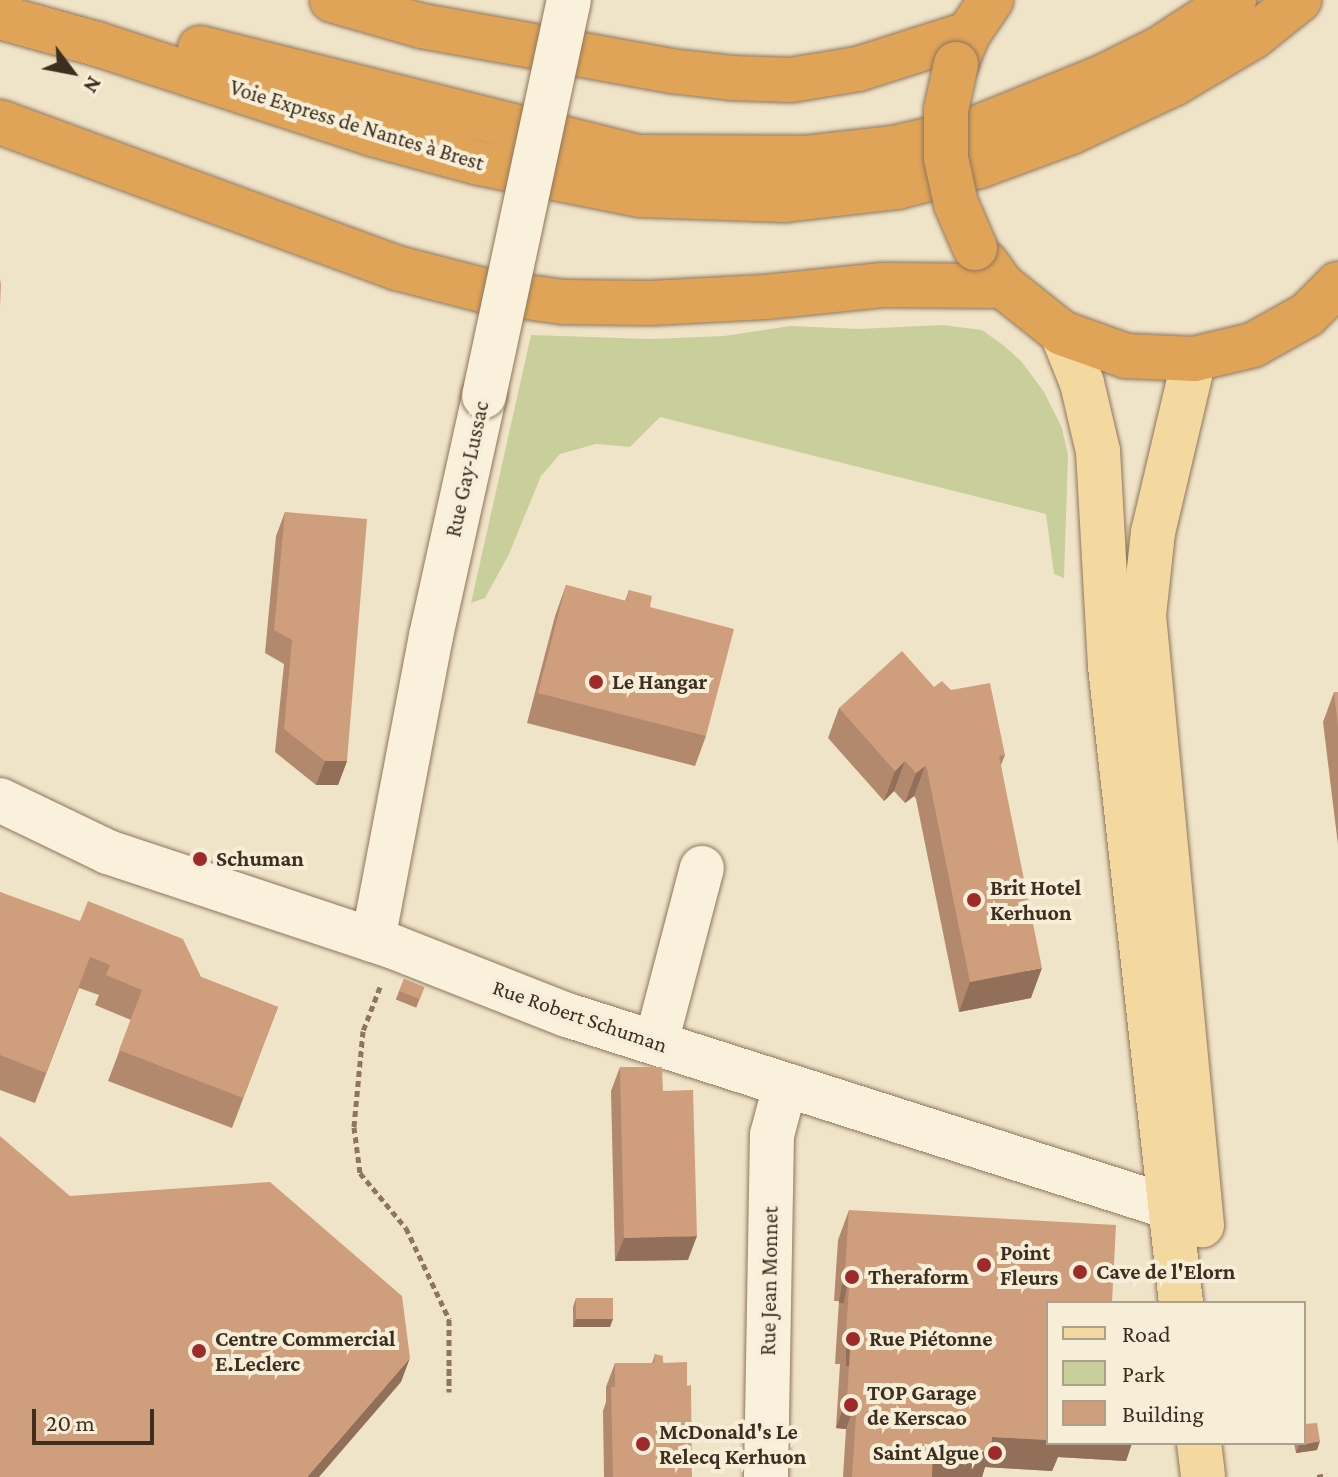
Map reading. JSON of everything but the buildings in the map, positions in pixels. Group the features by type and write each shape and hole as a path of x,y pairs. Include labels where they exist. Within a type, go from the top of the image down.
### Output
{"highway":[{"name":"Voie Express de Nantes à Brest","path":"44,0 223,56 638,157 725,160 803,158 894,148 972,130 1132,62 1234,0"},
{"path":"332,0 422,26 671,71 732,78 791,80 858,69 972,33"},
{"name":"Voie Express de Nantes à Brest","path":"0,17 97,44 372,134 479,163 641,195 756,201 897,187 979,166 1071,132 1175,83 1254,36 1299,0"},
{"path":"972,33 946,110 946,158 956,204 975,248 1003,286 1062,333 1126,356 1194,359 1253,345 1307,315 1338,284"},
{"path":"0,122 397,268 490,292 563,302 650,303 766,297 882,285 1003,286"}],"main road":[{"path":"1062,333 1082,383 1098,451 1110,666 1183,1191 1210,1301"},
{"path":"1181,1301 1183,1191 1144,615 1153,532 1194,359"},
{"path":"1199,1445 1203,1477"},
{"path":"1224,1445 1228,1477"}],"street":[{"name":"Rue Gay-Lussac","path":"383,944 431,636 569,0"},
{"name":"Rue Robert Schuman","path":"0,800 108,852 383,944 567,1015 785,1086 1183,1191"},
{"path":"656,1043 702,868"},
{"name":"Rue Jean Monnet","path":"766,1477 772,1135 785,1086"}],"path":[{"path":"383,944 363,1031 354,1127 360,1173 406,1228 449,1319 449,1392"},
{"path":"1317,1477 1327,1475"}],"green space":[{"path":"942,325 982,330 1003,345 1021,361 1044,392 1062,428 1068,455 1064,578 1054,574 1046,514 660,417 630,447 596,444 560,454 541,476 509,554 485,598 471,603 531,335 650,339 724,336 791,326 858,329"}],"place":[{"name":"Le Hangar","path":"596,682"},
{"name":"Schuman","path":"200,859"},
{"name":"Brit Hotel Kerhuon","path":"974,900"},
{"name":"Point Fleurs","path":"984,1265"},
{"name":"Cave de l'Elorn","path":"1080,1272"},
{"name":"Theraform","path":"852,1277"},
{"name":"Rue Piétonne","path":"853,1339"},
{"name":"Centre Commercial E.Leclerc","path":"199,1351"},
{"name":"TOP Garage de Kerscao","path":"851,1405"},
{"name":"McDonald's Le Relecq Kerhuon","path":"643,1444"},
{"name":"Saint Algue","path":"995,1453"}]}
